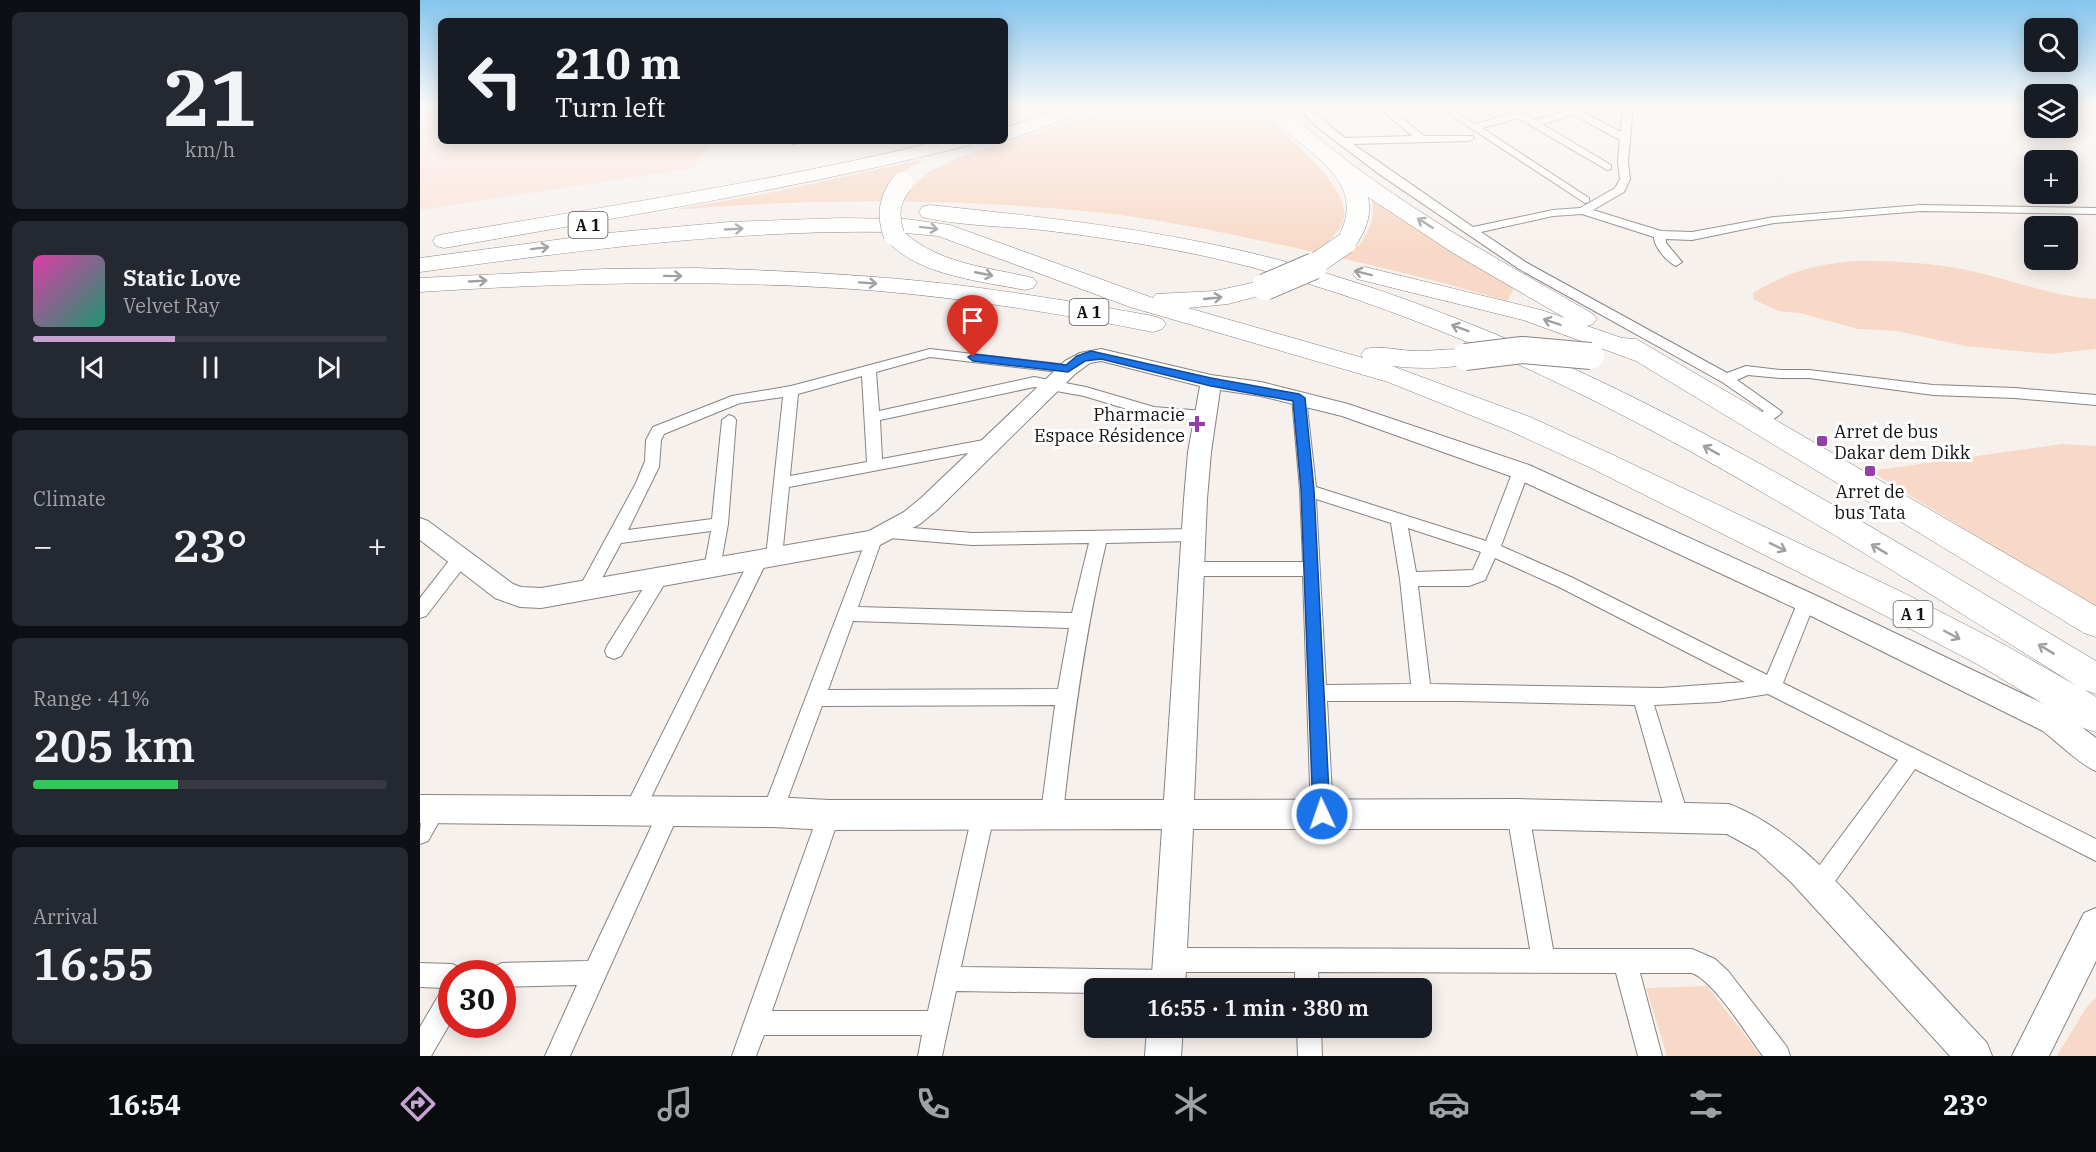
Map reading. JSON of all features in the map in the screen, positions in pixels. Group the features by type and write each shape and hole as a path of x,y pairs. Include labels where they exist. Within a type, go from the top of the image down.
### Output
{"highway":[{"path":"420,248 758,187 906,155"},
{"path":"949,155 902,183 888,206 888,222 894,234 919,255 937,263 1196,319 1386,373 1469,403 1560,442 1726,521"},
{"path":"1130,303 1229,296 1265,288 1299,275 1328,259 1346,243 1356,228 1359,199 1345,175 1325,155"},
{"path":"1327,155 1359,181 1473,243 1646,356 1754,422 2096,623"},
{"path":"911,210 972,209 1020,213 1112,222 1205,238 1283,254 1532,315 1646,356"},
{"name":"A 1","path":"420,248 606,223 756,211 911,210 1072,226 1182,244 1248,259 1347,287 1474,333 1627,404 1735,463 2096,680"},
{"name":"A 1","path":"420,265 658,235 787,226 906,226 958,234 1073,278 1130,303"},
{"name":"A 1","path":"420,285 605,276 785,279 926,289 1112,316 1229,343 1382,387 1553,450 1726,521 1920,618 1992,656 2096,716"},
{"path":"1073,278 1096,286 1174,301"},
{"path":"1196,319 1403,360 1431,360 1522,350 1591,356 1647,375 2096,640"}],"street":[{"path":"1363,155 1473,243 1523,266 1728,379 1775,411 1754,422"},
{"path":"1514,155 1584,205 1660,235 1692,236 1774,220 1921,208 2096,211"},
{"path":"1587,155 1607,167"},
{"path":"1473,243 1553,213 1584,205 1620,190 1625,179 1623,155"},
{"path":"1660,235 1660,243 1676,262"},
{"path":"587,590 652,465 653,436 657,431 736,399 791,391 930,353 1068,369"},
{"path":"773,812 847,614 881,536 929,504 1050,384 1081,358 1091,355 1101,355 1211,382 1299,398 1404,429 1521,471 1806,602 2053,722 2086,747 2096,758"},
{"path":"869,369 875,467"},
{"path":"1728,379 1746,370 1780,374 1809,374 1934,390 2015,393 2096,400"},
{"path":"873,417 1034,382 1097,394 1153,412 1204,416"},
{"path":"1169,977 1180,814 1193,535 1204,416 1211,382"},
{"path":"634,811 766,559 783,483 791,391"},
{"path":"1299,398 1308,490 1309,569 1322,814"},
{"path":"713,569 720,524 729,420"},
{"path":"783,483 989,444"},
{"path":"1409,579 1469,579 1479,575 1521,471"},
{"path":"1308,490 1491,549 1565,582 2096,850"},
{"path":"1398,518 1409,579 1421,691"},
{"path":"614,538 720,524"},
{"path":"420,527 504,591 520,597 542,598 713,569 881,536 972,539 1193,535"},
{"path":"1052,813 1066,698 1099,537"},
{"path":"420,611 461,558"},
{"path":"1193,569 1309,569"},
{"path":"614,651 659,578"},
{"path":"1772,685 1806,602"},
{"path":"847,614 1080,621"},
{"path":"1316,693 1421,691 1642,696 1733,693 1772,685"},
{"path":"1642,696 1678,818"},
{"path":"816,698 1066,698"},
{"path":"1818,886 1912,757"},
{"path":"557,1056 669,811"},
{"path":"425,817 669,811 830,815 1518,814 1729,819 1745,825 1776,848 1818,886 1974,1056"},
{"path":"930,1056 983,814"},
{"path":"1518,814 1544,962"},
{"path":"744,1056 830,815"},
{"path":"2031,1056 2096,926"},
{"path":"947,979 1169,977 1306,961 1692,961 1707,967 1720,980 1778,1056"},
{"path":"1306,961 1307,978"},
{"path":"1625,962 1650,1056"},
{"path":"516,975 595,974"},
{"path":"420,975 438,975"},
{"path":"420,1051 438,1020"},
{"path":"756,1023 937,1023"},
{"path":"1163,1056 1164,1038"},
{"path":"1309,1038 1310,1056"}],"shaded area":[{"path":"420,155 702,155 694,168 420,210"},
{"path":"966,155 1307,155 1336,189 1343,204 1343,221 1330,240 1359,246 1371,224 1372,200 1515,287 1507,301 1376,266 1221,232 1120,215 1042,207 884,201 778,203 673,210 769,193 925,159 907,169 889,186 914,185 929,172"},
{"path":"1853,261 1898,262 1956,268 2064,295 2096,299 2096,349 2050,354 1965,346 1897,331 1858,329 1800,313 1778,311 1753,299 1753,293 1778,279 1824,265"},
{"path":"2062,444 2096,446 2096,609 1870,471"},
{"path":"1707,986 1761,1056 1667,1056 1646,988"},
{"path":"2096,997 2096,1056 2057,1056 2086,1008"}],"place":[{"name":"Pharmacie Espace Résidence","path":"1197,424"},
{"name":"Arret de bus Dakar dem Dikk","path":"1822,441"},
{"name":"Arret de bus Tata","path":"1870,471"}],"route":[{"path":"973,357 1068,369 1081,358 1101,355 1211,382 1261,389 1299,398 1308,490 1309,569 1322,814"}]}
